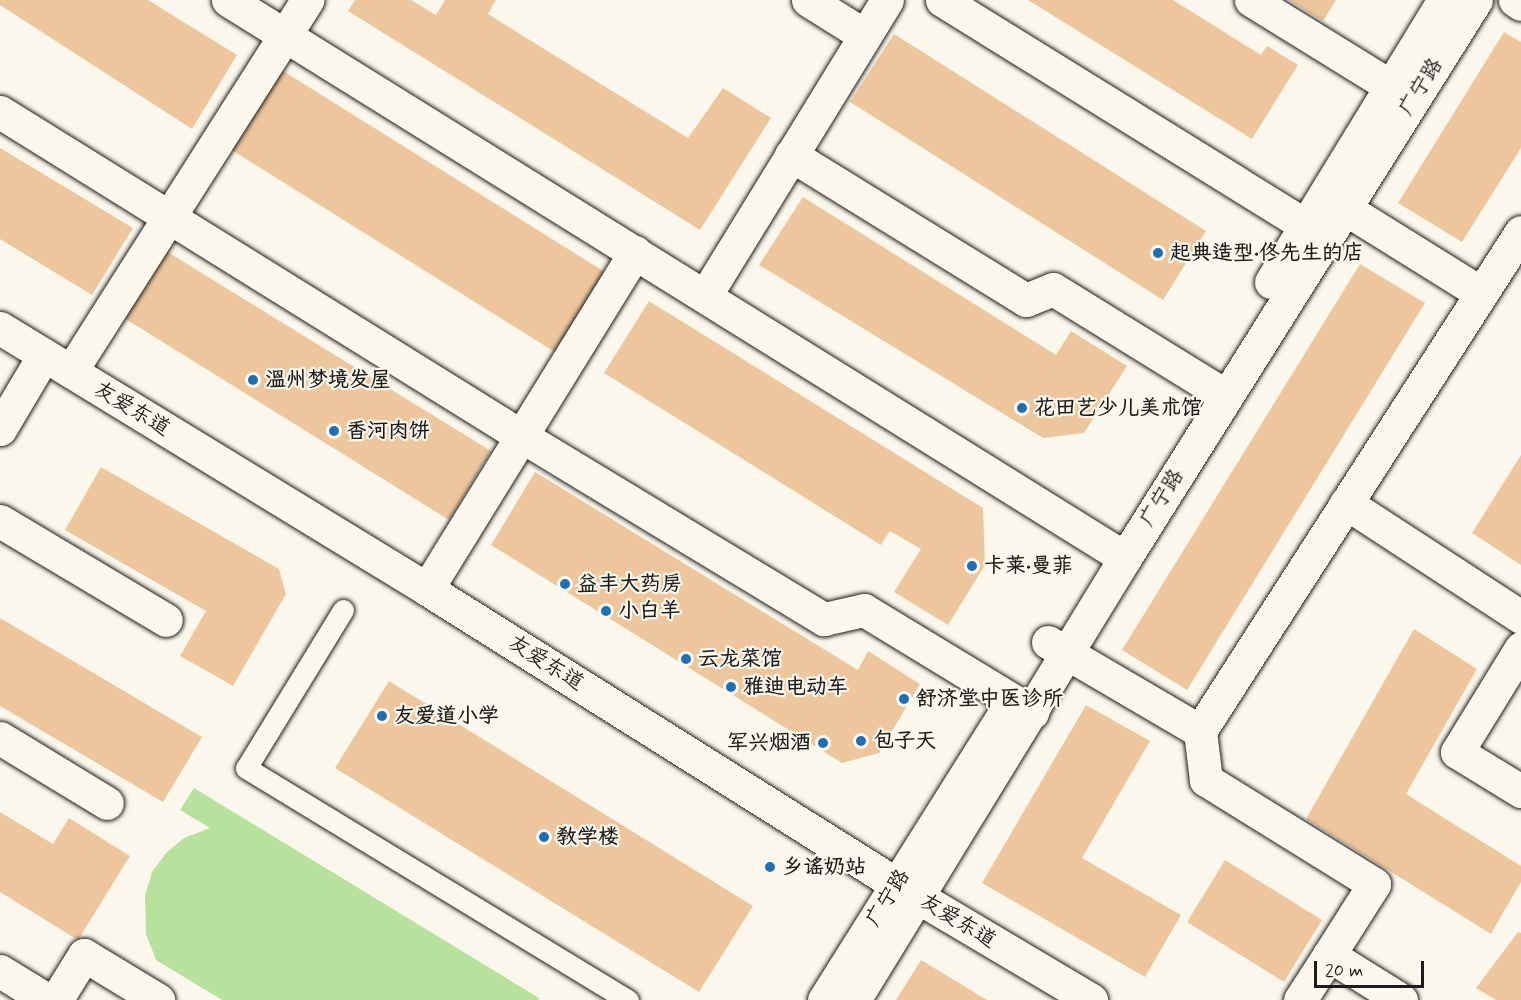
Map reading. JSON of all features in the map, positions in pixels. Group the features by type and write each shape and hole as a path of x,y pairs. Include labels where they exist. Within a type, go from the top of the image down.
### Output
{"street":[{"path":"228,0 1116,552"},
{"path":"0,429 58,363 169,217 307,0"},
{"path":"808,0 864,35"},
{"path":"705,296 887,0"},
{"path":"942,0 1315,233"},
{"path":"1251,0 1402,93"},
{"name":"广宁路","path":"1402,93 1444,0"},
{"name":"广宁路","path":"824,1000 907,890 1402,93 1476,0"},
{"path":"1515,0 1521,4"},
{"path":"0,112 523,437 824,619 864,610 1022,706"},
{"path":"791,155 1026,300 1053,289 1216,390"},
{"path":"1335,201 1480,293"},
{"path":"1300,1000 1374,884 1206,780 1200,730 1521,232"},
{"path":"427,589 523,437 635,252"},
{"name":"友爱东道","path":"0,328 427,589 907,890 1091,1000"},
{"path":"1346,502 1521,617"},
{"path":"0,521 166,621"},
{"path":"1057,647 1200,730"},
{"path":"1521,648 1457,752 1521,791"},
{"path":"0,738 107,803"},
{"name":"广宁路","path":"854,1000 907,890"},
{"path":"56,1000 84,955 158,1000"},
{"path":"1329,955 1401,1000"},
{"path":"0,971 47,1000"}],"lane":[{"path":"343,610 246,768 628,1000"}],"green space":[{"path":"194,788 539,998 538,1000 222,1000 156,960 146,934 145,896 152,872 166,853 184,838 210,828 180,810"}],"building":[{"path":"0,0 148,0 237,55 192,129 0,5"},
{"path":"355,0 411,0 436,15 445,0 496,0 488,14 688,138 723,88 771,118 700,230 348,11"},
{"path":"1028,0 1173,0 1261,55 1267,46 1298,65 1252,139"},
{"path":"1289,0 1336,0 1323,21"},
{"path":"1504,32 1521,42 1521,148 1462,242 1398,203"},
{"path":"894,34 1206,231 1163,300 850,102"},
{"path":"280,69 608,274 558,354 230,149"},
{"path":"0,148 133,228 92,295 0,239"},
{"path":"803,197 1056,355 1071,331 1127,366 1084,433 1043,438 759,265"},
{"path":"166,251 491,451 449,520 124,318"},
{"path":"1360,264 1425,303 1187,690 1122,650"},
{"path":"649,301 983,508 985,565 948,625 894,592 921,549 890,531 881,545 604,373"},
{"path":"1521,455 1521,565 1472,533"},
{"path":"101,467 279,569 286,594 233,686 180,656 206,611 65,530"},
{"path":"535,472 858,670 868,651 920,684 879,753 842,763 491,545"},
{"path":"0,618 202,737 163,802 0,706"},
{"path":"1414,629 1477,669 1406,794 1521,866 1521,882 1491,934 1306,819"},
{"name":"教学楼","path":"389,681 753,906 699,992 335,768"},
{"path":"1086,705 1150,741 1082,858 1181,915 1145,977 982,883"},
{"path":"0,812 53,844 69,818 130,856 78,940 0,892"},
{"path":"1225,860 1322,920 1284,982 1187,922"},
{"path":"1518,932 1521,933 1521,1000 1496,1000 1476,988"},
{"path":"921,960 987,1000 896,1000"}],"place":[{"name":"起典造型·佟先生的店","path":"1158,253"},
{"name":"温州梦境发屋","path":"253,380"},
{"name":"花田艺少儿美术馆","path":"1022,408"},
{"name":"香河肉饼","path":"334,431"},
{"name":"卡莱·曼菲","path":"972,566"},
{"name":"益丰大药房","path":"565,584"},
{"name":"小白羊","path":"606,611"},
{"name":"云龙菜馆","path":"686,659"},
{"name":"雅迪电动车","path":"731,687"},
{"name":"舒济堂中医诊所","path":"904,699"},
{"name":"友爱道小学","path":"382,716"},
{"name":"包子天","path":"861,741"},
{"name":"军兴烟酒","path":"823,743"},
{"name":"教学楼","path":"544,837"},
{"name":"乡谣奶站","path":"770,867"}]}
